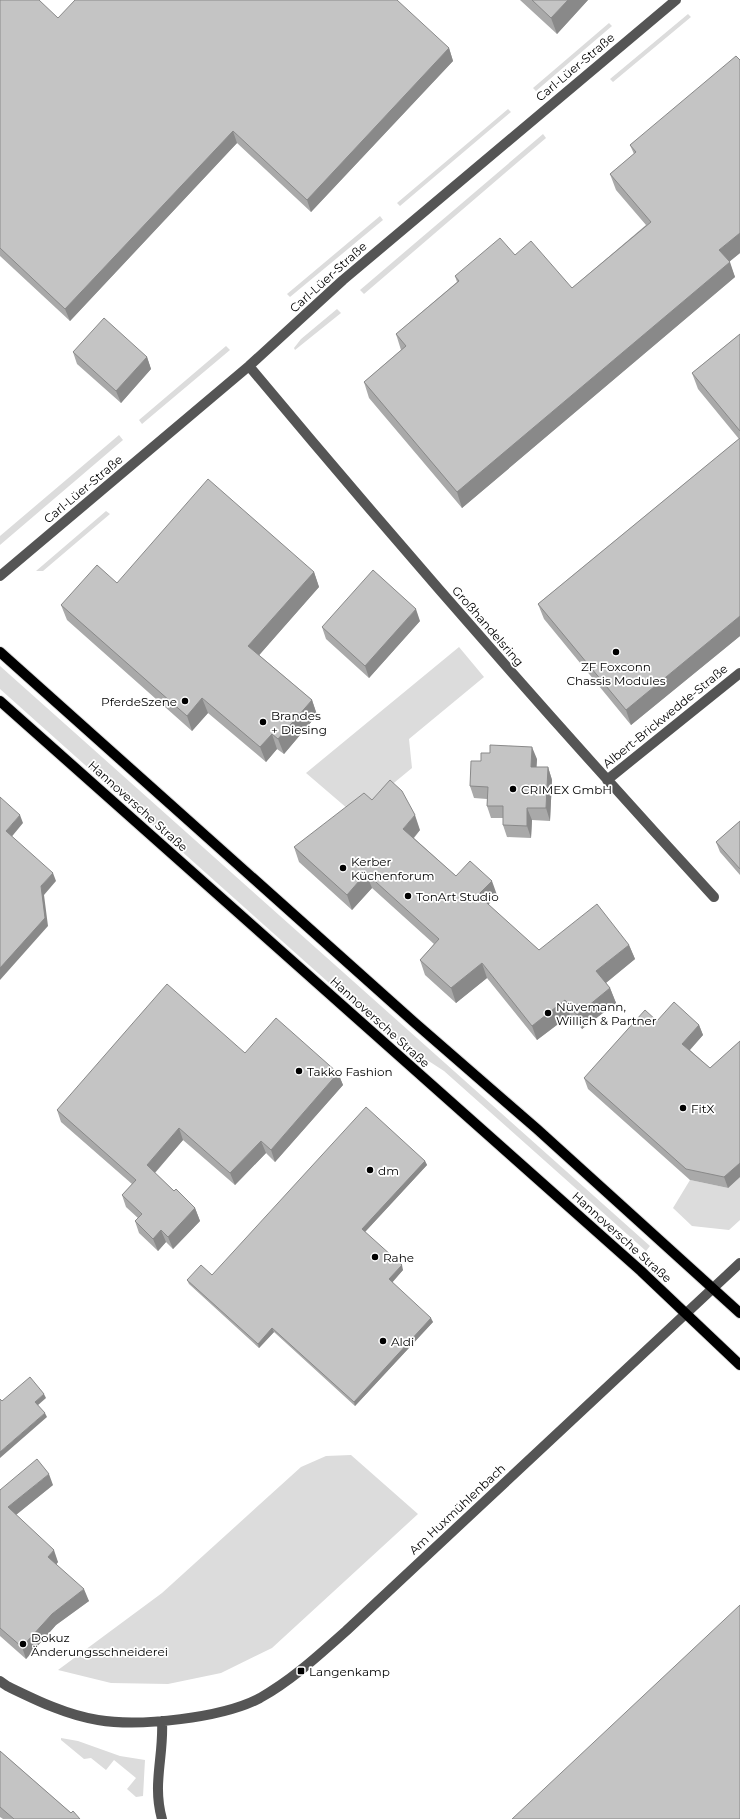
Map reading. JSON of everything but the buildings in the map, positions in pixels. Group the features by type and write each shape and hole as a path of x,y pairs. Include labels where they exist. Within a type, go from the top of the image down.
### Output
{"main road":[{"name":"Hannoversche Straße","path":"0,652 415,1023 537,1129 714,1287 740,1313"},
{"name":"Hannoversche Straße","path":"0,701 630,1261 740,1365"}],"street":[{"name":"Carl-Lüer-Straße","path":"0,576 248,366 343,280 676,0"},
{"name":"Großhandelsring","path":"248,366 392,536 607,780 714,897"},
{"name":"Albert-Brickwedde-Straße","path":"607,780 740,673"},
{"name":"Am Huxmühlenbach","path":"2,1687 56,1708 98,1720 134,1723 162,1721 216,1713 259,1698 301,1671 346,1631 740,1263"},
{"path":"162,1721 163,1741 157,1780 157,1802 162,1819"}],"shaded area":[{"path":"688,14 691,17 613,82 610,79"},
{"path":"609,23 612,26 536,91 533,88"},
{"path":"508,109 511,112 400,206 397,203"},
{"path":"543,134 546,138 364,294 360,290"},
{"path":"380,216 383,220 290,297 287,294"},
{"path":"337,309 341,313 295,350 294,348 301,339"},
{"path":"226,346 230,350 142,424 139,420"},
{"path":"119,435 123,440 0,545 0,536"},
{"path":"106,511 110,514 43,571 36,571"},
{"path":"459,647 484,677 409,739 412,768 355,815 306,773"},
{"path":"0,666 650,1246 646,1251 444,1071 384,1032 0,689"},
{"path":"740,1177 740,1220 729,1230 692,1226 673,1208 690,1180 728,1188"},
{"path":"351,1455 418,1514 272,1648 221,1673 168,1684 111,1683 58,1670 162,1593 301,1467 326,1456"},
{"path":"61,1738 78,1741 120,1756 145,1760 143,1796 136,1797 127,1789 136,1778 114,1760 106,1770 91,1758 84,1759 61,1740"}],"place":[{"name":"ZF Foxconn Chassis Modules","path":"616,652"},
{"name":"PferdeSzene","path":"185,701"},
{"name":"Brandes + Diesing","path":"263,722"},
{"name":"CRIMEX GmbH","path":"513,789"},
{"name":"Kerber Küchenforum","path":"343,868"},
{"name":"TonArt Studio","path":"408,896"},
{"name":"Nüvemann, Willich & Partner","path":"548,1013"},
{"name":"Takko Fashion","path":"299,1071"},
{"name":"FitX","path":"683,1108"},
{"name":"dm","path":"370,1170"},
{"name":"Rahe","path":"375,1257"},
{"name":"Aldi","path":"383,1341"},
{"name":"Dokuz Änderungsschneiderei","path":"23,1644"},
{"name":"Langenkamp","path":"301,1671"}]}
